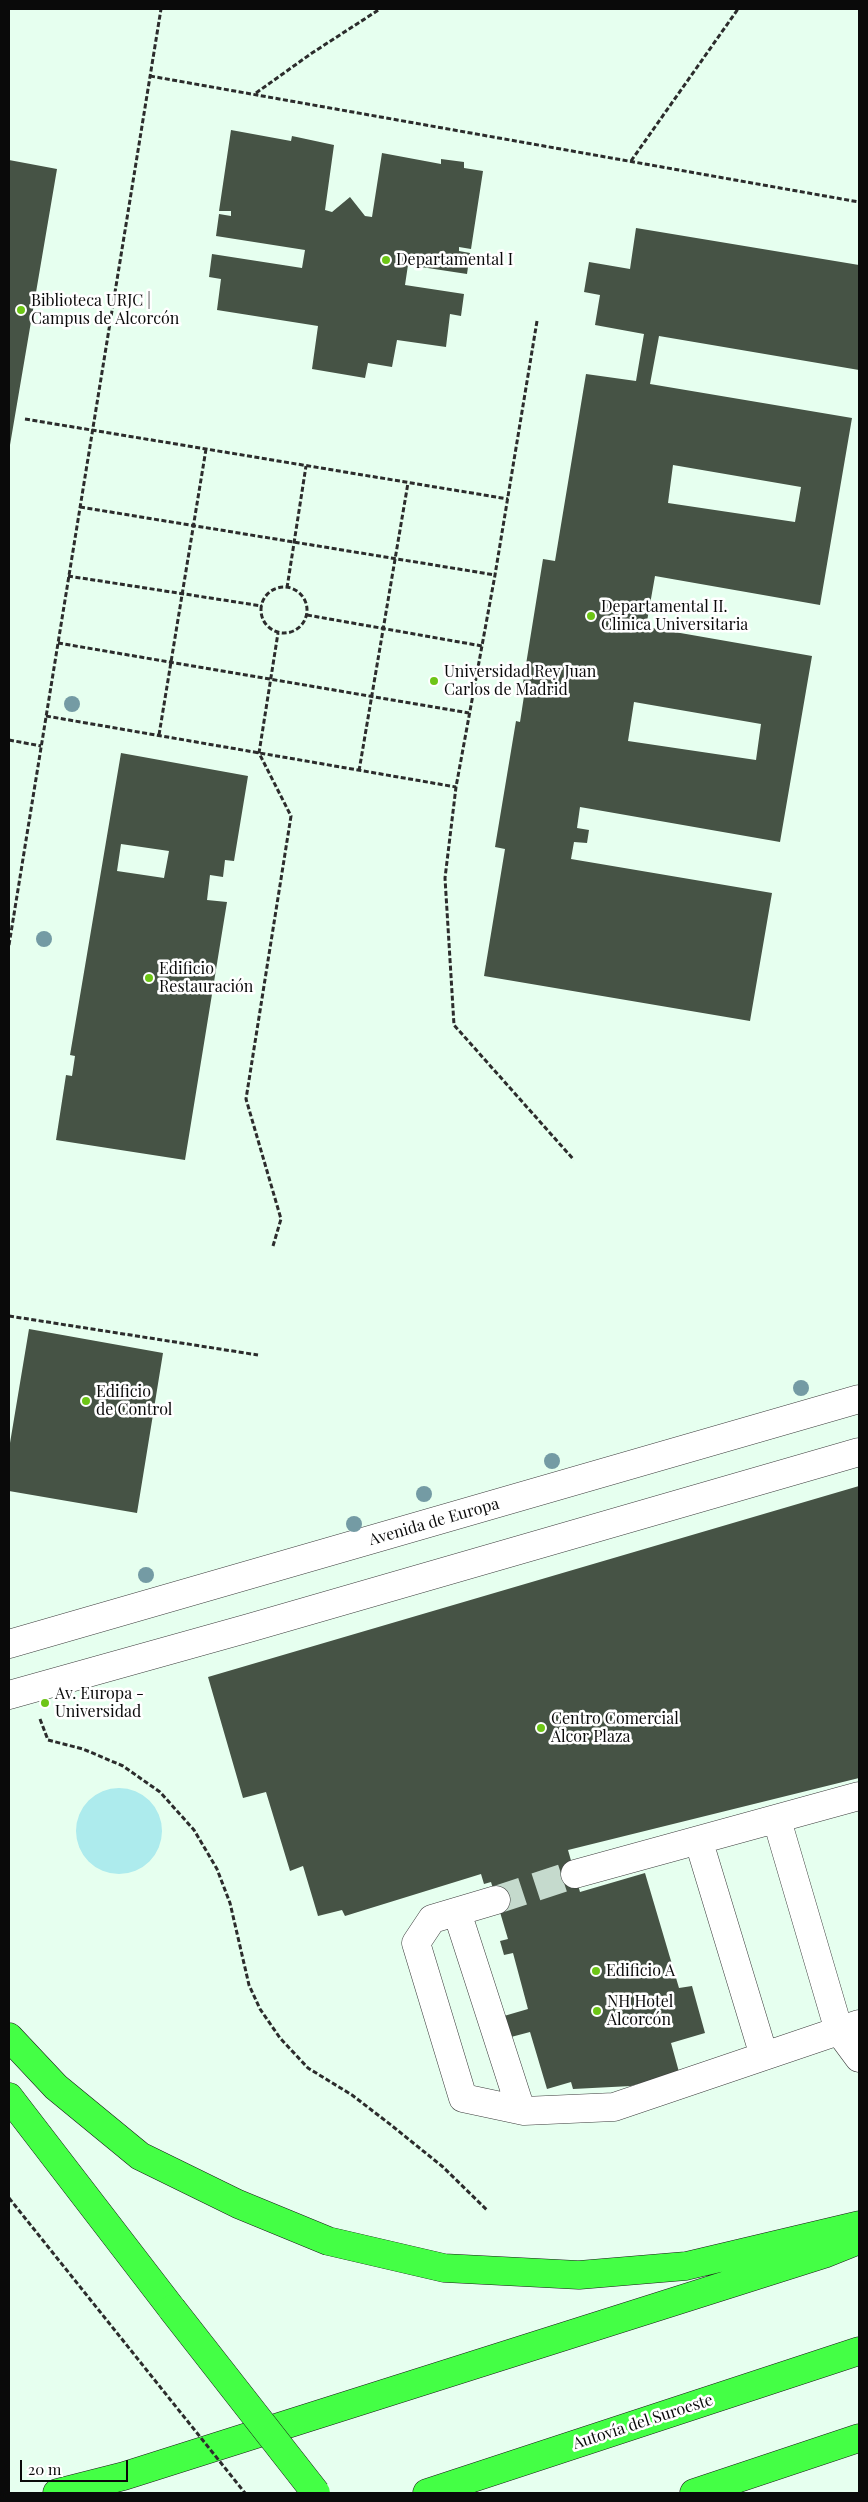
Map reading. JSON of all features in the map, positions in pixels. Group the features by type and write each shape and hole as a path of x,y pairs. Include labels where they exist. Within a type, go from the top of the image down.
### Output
{"highway":[{"path":"9,2038 56,2087 140,2156 238,2204 328,2241 444,2268 579,2275 686,2266 859,2225"},
{"path":"9,2097 316,2493"},
{"path":"57,2493 124,2476 824,2254 859,2240"},
{"name":"Autovía del Suroeste","path":"428,2493 859,2351"},
{"path":"694,2493 859,2438"}],"street":[{"name":"Avenida de Europa","path":"9,1644 859,1399"},
{"path":"9,1695 249,1628 859,1452"},
{"path":"575,1874 859,1799"},
{"path":"778,1820 859,2058"},
{"path":"699,1842 764,2056"},
{"path":"496,1900 432,1919 416,1943 463,2098 521,2110 614,2107 849,2027"},
{"path":"457,1912 521,2110"}],"path":[{"path":"9,945 161,9"},
{"path":"255,94 312,52 380,9"},
{"path":"631,161 738,9"},
{"path":"150,76 859,202"},
{"path":"537,321 495,575 456,787 445,878 454,1025 574,1160"},
{"path":"25,419 508,500"},
{"path":"159,735 206,449"},
{"path":"287,588 306,466"},
{"path":"359,771 408,483"},
{"path":"80,507 495,575"},
{"path":"68,576 262,606"},
{"path":"280,588 287,588 301,594 307,608 307,615 300,628 286,633 278,633 267,626 263,620 262,606 268,594 280,588"},
{"path":"307,615 482,646"},
{"path":"274,1246 282,1218 246,1099 291,816 259,753 278,633"},
{"path":"58,643 469,713"},
{"path":"46,716 456,787"},
{"path":"9,740 41,746"},
{"path":"9,1316 258,1355"},
{"path":"38,1716 48,1740 83,1749 123,1766 160,1792 194,1830 217,1869 230,1903 249,1986 260,2010 280,2038 308,2068 352,2095 391,2125 443,2167 488,2210"},
{"path":"9,2198 245,2493"}],"shaded area":[{"path":"111,1788 127,1788 136,1791 150,1800 159,1814 162,1831 159,1848 150,1862 136,1871 127,1874 111,1874 95,1867 83,1855 76,1839 76,1823 83,1807 95,1795"}],"building":[{"name":"Departamental I","path":"231,130 291,141 292,136 334,145 325,210 332,212 350,197 365,216 372,217 382,153 441,164 441,159 464,162 464,168 483,171 471,249 459,247 459,251 470,253 467,274 408,265 405,285 464,294 461,316 450,314 446,347 397,340 392,367 368,363 365,378 312,369 318,326 217,310 221,279 209,277 212,254 302,268 305,250 216,236 219,214 231,216 231,211 219,211"},
{"name":"Biblioteca URJC | Campus de Alcorcón","path":"9,160 57,169 10,445 9,445"},
{"name":"Departamental II. Clinica Universitaria","path":"636,228 859,265 859,370 659,336 650,384 852,418 820,605 655,576 646,627 812,656 780,842 580,807 577,828 589,830 587,843 574,842 571,859 772,893 750,1021 484,976 505,849 495,847 516,721 520,722 526,683 523,683 543,559 555,561 586,374 636,381 644,334 595,325 600,295 584,292 589,262 630,269","holes":["673,465 801,487 795,522 668,503","634,702 761,724 756,760 628,741"]},
{"name":"Edificio Restauración","path":"121,753 248,776 234,861 225,860 223,877 210,875 207,900 227,902 185,1160 56,1140 66,1075 72,1076 75,1056 70,1055","holes":["121,844 169,851 164,878 117,871"]},
{"name":"Edificio de Control","path":"29,1329 163,1353 137,1513 9,1491 9,1449"},
{"name":"Centro Comercial Alcor Plaza","path":"859,1486 859,1778 568,1850 580,1892 645,1873 679,1988 692,1986 705,2033 671,2043 679,2072 631,2086 573,2089 571,2082 547,2089 530,2032 511,2037 504,2016 528,2009 513,1953 504,1955 500,1941 508,1939 491,1882 484,1884 481,1874 345,1916 342,1910 318,1916 303,1866 290,1871 266,1792 243,1798 208,1677"}],"tunnel":[{"path":"496,1900 575,1874"}],"place":[{"name":"Departamental I","path":"386,260"},
{"name":"Biblioteca URJC | Campus de Alcorcón","path":"21,310"},
{"name":"Departamental II. Clinica Universitaria","path":"591,616"},
{"name":"Universidad Rey Juan Carlos de Madrid","path":"434,681"},
{"name":"Edificio Restauración","path":"149,978"},
{"name":"Edificio de Control","path":"86,1401"},
{"name":"Av. Europa - Universidad","path":"45,1703"},
{"name":"Centro Comercial Alcor Plaza","path":"541,1728"},
{"name":"Edificio A","path":"596,1971"},
{"name":"NH Hotel Alcorcón","path":"597,2011"}]}
